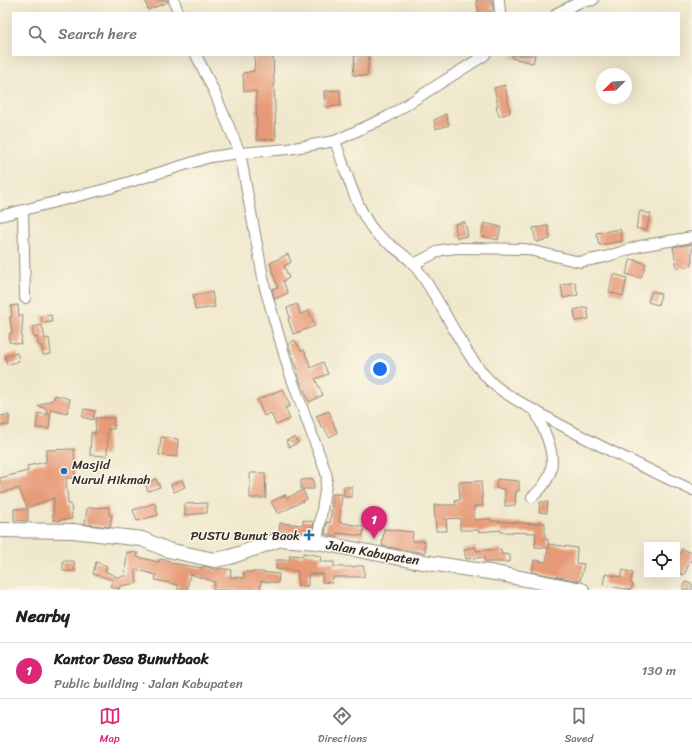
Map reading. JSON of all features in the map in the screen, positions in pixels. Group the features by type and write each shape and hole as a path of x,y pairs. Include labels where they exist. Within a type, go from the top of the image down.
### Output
{"street":[{"path":"174,0 178,12"},
{"path":"499,0 500,12"},
{"path":"559,12 580,2 593,0"},
{"path":"196,56 213,89 240,153 265,288 289,371 326,473 327,478 317,542"},
{"path":"0,216 110,188 210,157 288,149 335,141 387,117 483,56"},
{"path":"335,141 365,219 376,233 414,264 472,358 491,382 521,403 602,447 692,490"},
{"path":"23,211 25,298"},
{"path":"414,264 441,250 458,248 526,249 580,262 640,246 692,238"},
{"path":"532,497 542,489 548,478 552,465 551,447 535,410"},
{"name":"Jalan Kabupaten","path":"0,530 73,531 142,539 168,550 214,560 230,557 281,539 317,542 410,560 495,572 582,590"}],"building":[{"path":"145,0 168,0 168,2 148,10"},
{"path":"476,0 492,0 493,11 479,12"},
{"path":"255,56 273,56 276,139 257,140 256,91 244,91 243,73 254,71"},
{"path":"355,56 369,56 367,76 353,75"},
{"path":"512,56 535,56 533,63 512,58"},
{"path":"505,85 510,113 499,116 494,88"},
{"path":"340,90 341,106 325,107 324,91"},
{"path":"446,114 449,125 436,129 434,120"},
{"path":"640,211 651,214 646,231 636,228"},
{"path":"465,222 468,236 457,238 455,224"},
{"path":"484,223 501,227 498,240 481,236"},
{"path":"548,226 550,239 536,242 533,228"},
{"path":"620,229 622,241 599,245 596,233"},
{"path":"692,244 692,266 677,268 673,247"},
{"path":"288,254 291,262 284,266 289,278 283,281 288,293 275,299 272,289 278,287 270,263"},
{"path":"631,259 646,264 641,278 626,274"},
{"path":"613,274 627,278 623,296 609,292"},
{"path":"575,282 578,295 563,298 561,285"},
{"path":"652,291 661,294 658,305 648,302"},
{"path":"212,292 215,307 195,310 193,295"},
{"path":"297,304 300,314 309,311 315,326 293,334 288,319 290,318 287,308"},
{"path":"18,305 19,316 23,315 21,344 9,342 10,333 12,333 10,317 12,317 11,306"},
{"path":"587,307 589,319 576,321 574,310"},
{"path":"51,315 52,322 42,323 41,316"},
{"path":"42,325 45,339 49,338 51,354 43,355 42,346 39,346 37,337 34,338 32,327"},
{"path":"295,340 301,351 304,350 311,368 323,362 328,374 315,379 323,395 309,402 297,373 299,372 288,344"},
{"path":"17,353 19,361 7,365 5,356"},
{"path":"283,389 290,406 285,408 290,419 276,425 271,413 264,416 257,400"},
{"path":"55,395 70,399 67,413 51,409 49,429 36,428 38,413 48,415 45,408 38,406 54,399"},
{"path":"84,409 95,411 93,420 82,417"},
{"path":"329,411 337,433 329,437 324,427 322,428 316,416"},
{"path":"9,415 9,425 0,426 0,416"},
{"path":"95,418 114,418 114,429 108,429 107,456 90,455 91,433 96,433"},
{"path":"161,437 178,439 177,457 159,455"},
{"path":"295,437 298,443 289,447 286,441"},
{"path":"74,449 75,478 66,478 68,504 71,504 72,519 60,521 53,520 54,498 27,508 19,488 0,493 0,478 28,471 27,466 46,462 46,450"},
{"path":"250,473 265,473 266,498 250,498"},
{"path":"156,479 160,487 148,491 145,483"},
{"path":"313,479 314,489 301,489 301,480"},
{"path":"497,479 519,481 519,491 516,491 515,505 505,506 505,489 496,488"},
{"path":"182,480 185,487 174,492 171,485"},
{"path":"481,481 483,506 474,506 474,520 490,519 491,521 538,524 538,522 545,523 545,539 548,539 548,548 535,547 536,533 501,532 501,530 478,532 478,530 460,530 460,518 446,519 447,531 436,531 434,505 456,505 455,501 460,500 459,482"},
{"path":"344,487 352,487 352,497 344,497"},
{"path":"303,490 307,499 278,514 271,502 285,495 287,498"},
{"path":"333,494 342,494 339,522 364,527 363,536 337,533 336,536 325,534 327,522 330,523"},
{"path":"540,502 548,502 547,513 539,512"},
{"path":"155,503 158,515 137,521 133,510"},
{"path":"207,503 207,513 185,515 185,504"},
{"path":"109,507 109,515 112,515 110,527 85,524 87,508"},
{"path":"14,509 28,509 28,521 14,520"},
{"path":"303,520 314,522 312,533 279,531 280,523 303,525"},
{"path":"384,529 413,532 412,541 425,541 425,553 382,546"},
{"path":"549,544 577,548 576,563 584,564 580,581 532,572 534,560 546,562"},
{"path":"476,547 476,551 501,549 501,554 510,555 510,562 485,562 484,557 466,559 464,549"},
{"path":"682,549 692,553 692,558 684,575 680,573 680,553"},
{"path":"127,552 138,553 137,557 159,562 160,559 170,561 170,563 202,568 203,566 218,570 219,568 231,570 230,577 244,578 244,572 279,574 278,583 261,581 260,590 213,590 215,582 190,574 187,590 178,590 178,585 155,580 156,575 135,569 137,583 120,586 119,589 110,586 113,580 93,574 96,562 107,566 105,571 117,577 125,576"},
{"path":"303,553 321,556 320,562 334,562 334,567 364,566 364,577 333,577 332,583 322,582 323,574 308,574 308,586 298,586 298,571 276,569 276,560 289,560 290,555 303,556"},
{"path":"63,561 74,561 75,571 63,571"},
{"path":"623,570 633,573 630,583 633,584 631,590 603,585 605,574 621,577"},
{"path":"685,582 692,584 692,590 683,590"}],"place":[{"name":"Masjid Nurul Hikmah","path":"64,471"},
{"name":"PUSTU Bunut Baok","path":"309,535"},
{"name":"Kantor Desa Bunutbaok","path":"374,539"}]}
